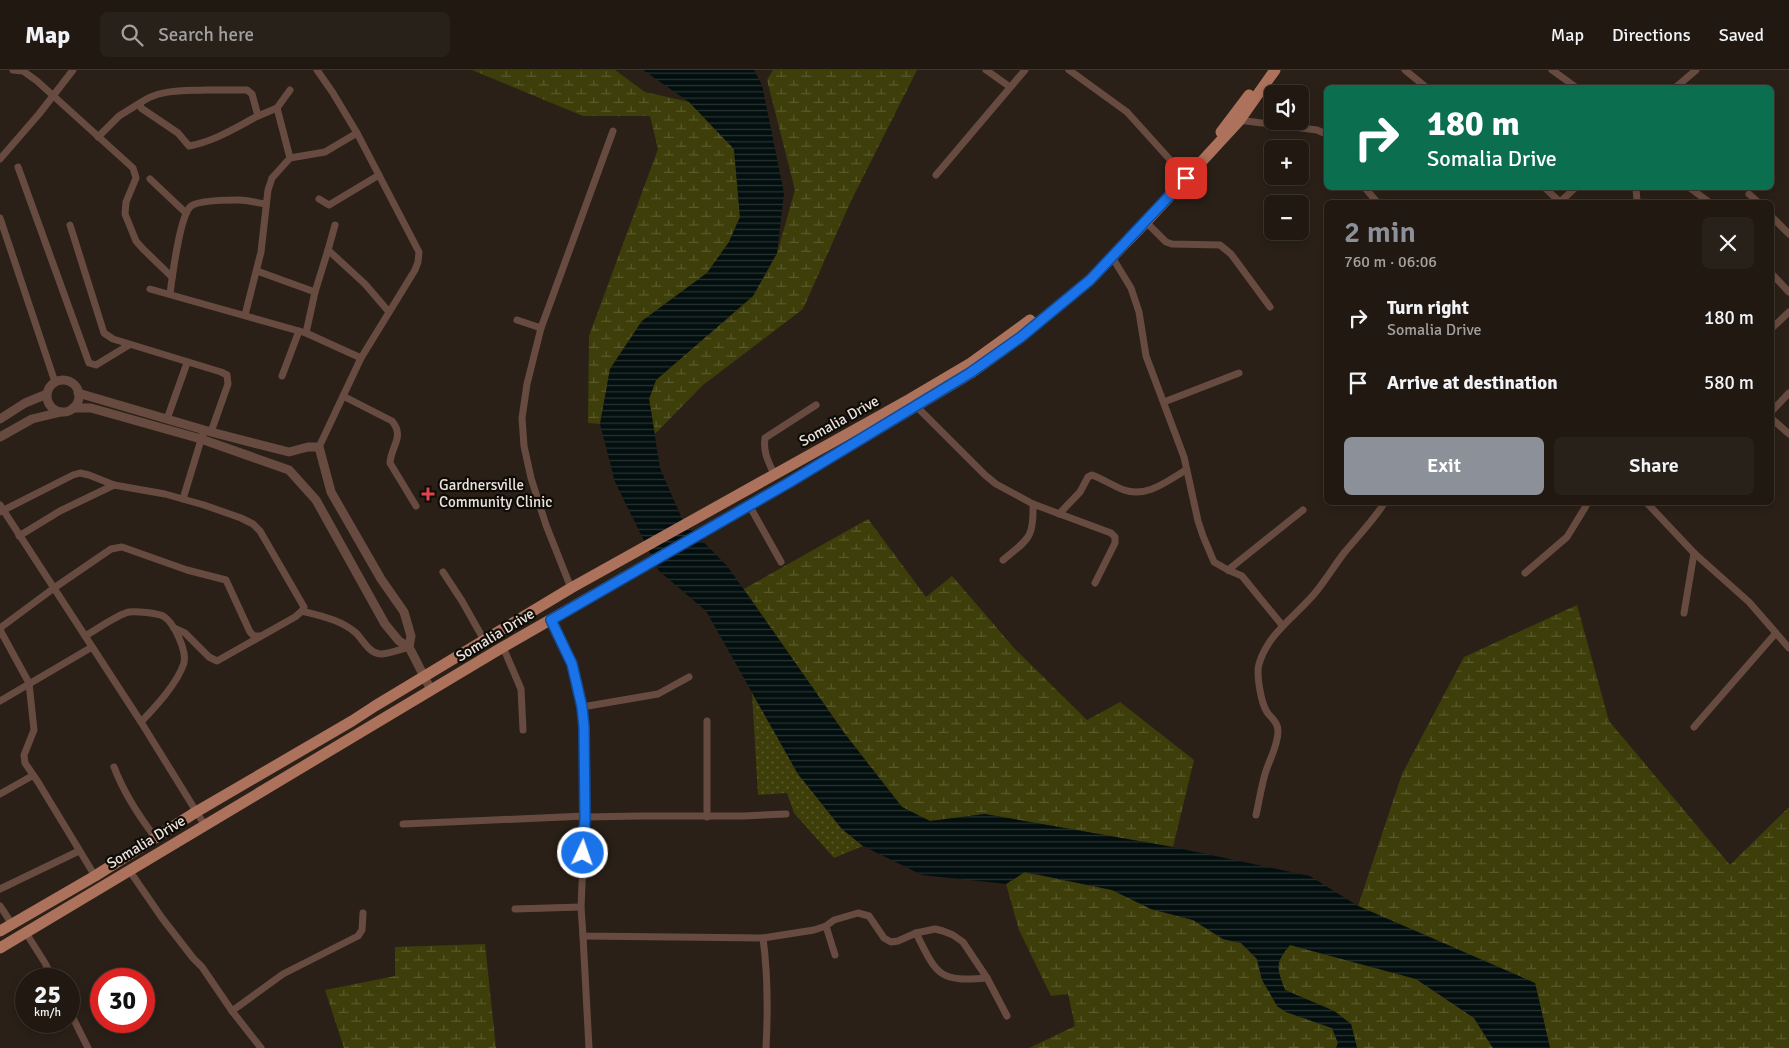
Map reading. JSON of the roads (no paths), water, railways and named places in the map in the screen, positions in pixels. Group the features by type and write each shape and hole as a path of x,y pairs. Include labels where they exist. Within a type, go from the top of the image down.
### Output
{"main road":[{"name":"Somalia Drive","path":"0,931 95,876 196,812 352,721 572,588 956,372 1020,328 1103,258 1222,130 1236,118 1268,70"},
{"name":"Somalia Drive","path":"0,948 26,934 204,824 503,647 790,482 970,373 1021,337 1090,280 1146,222 1275,70"}],"street":[{"path":"13,70 23,71 37,81 133,168 136,178 126,202 125,214 142,249 172,276"},
{"path":"317,70 357,133 419,252 415,270 361,358 319,447 331,492 381,579 404,612 411,636 409,647"},
{"path":"986,70 1010,87"},
{"path":"936,176 1025,70"},
{"path":"1069,70 1127,112 1182,173"},
{"path":"1405,70 1423,85"},
{"path":"1552,70 1573,85"},
{"path":"1678,85 1696,70"},
{"path":"1,154 53,97 71,71"},
{"path":"98,137 119,116 148,97 163,92 247,90 252,94 258,116"},
{"path":"140,103 141,108 178,133 190,146 206,143 277,108 290,90"},
{"path":"277,108 290,158"},
{"path":"1236,118 1317,130 1324,133"},
{"path":"572,588 546,525 531,478 524,446 522,418 526,384 542,328 613,131"},
{"path":"245,315 257,271 268,190 272,178 290,158 325,152 357,133"},
{"path":"18,167 90,363 96,365 130,345"},
{"path":"319,199 329,205 379,175"},
{"path":"150,179 186,213"},
{"path":"1367,190 1375,200"},
{"path":"1547,190 1558,200"},
{"path":"1562,200 1572,190"},
{"path":"1693,190 1706,200"},
{"path":"1749,194 1756,200"},
{"path":"170,294 172,276 186,213 190,206 197,203 241,200 266,204"},
{"path":"0,218 55,382"},
{"path":"1774,219 1789,234"},
{"path":"1146,222 1166,242 1172,244 1220,245 1231,254 1270,307"},
{"path":"70,225 104,333 112,340 227,375 228,384 205,434 183,499"},
{"path":"282,376 302,332 335,225"},
{"path":"328,250 365,284 389,312"},
{"path":"1112,257 1131,288 1139,312 1146,356 1184,457 1203,536 1214,562 1242,576 1282,626"},
{"path":"257,271 315,292"},
{"path":"1774,276 1789,292"},
{"path":"150,289 302,332 361,358"},
{"path":"1774,326 1789,312"},
{"path":"517,320 542,328"},
{"path":"167,419 187,363"},
{"path":"1164,402 1239,373"},
{"path":"60,380 70,381 74,384 78,393 78,401 69,410 54,409 48,400 47,394 50,387 60,380"},
{"path":"78,393 167,419 289,470 316,500 392,633 399,641 409,647 432,690"},
{"path":"1774,409 1789,393"},
{"path":"0,419 25,403 47,394"},
{"path":"343,396 392,421 397,427 398,434 390,457 390,463 416,506"},
{"path":"774,474 765,456 765,438 816,405"},
{"path":"916,406 984,475 996,484 1033,504 1112,532 1115,543 1096,583"},
{"path":"0,437 32,419 69,410 91,408 288,452 308,447 319,447"},
{"path":"1774,421 1789,434"},
{"path":"288,452 289,470"},
{"path":"1059,514 1080,492 1088,478 1092,475 1136,493 1154,489 1186,470"},
{"path":"174,628 185,633 209,657 217,661 302,612 304,607 260,531 253,524 241,518 183,499 114,484 80,473 1,509 141,722 204,824"},
{"path":"19,536 60,511 114,484"},
{"path":"316,500 331,492"},
{"path":"1002,560 1029,538 1032,530 1033,504"},
{"path":"749,505 781,562"},
{"path":"1256,815 1265,774 1276,744 1278,729 1263,702 1258,669 1265,651 1282,626 1314,594 1344,553 1374,520 1383,505"},
{"path":"1525,573 1567,537 1586,505"},
{"path":"1649,505 1694,553 1749,602 1789,648"},
{"path":"1228,570 1303,510"},
{"path":"95,876 38,782 24,763 24,755 34,730 29,683 0,629 54,588 111,549 122,547 187,570 226,580 250,632 254,636 260,636"},
{"path":"1684,613 1694,553"},
{"path":"443,572 484,640"},
{"path":"365,588 381,579"},
{"path":"85,636 127,612 163,616 174,628 181,642 185,660 181,670 158,704 141,722"},
{"path":"302,612 334,620 355,633 369,649 375,652 382,654 409,647"},
{"path":"551,620 572,664 582,707 584,727 585,817 581,907 589,1048"},
{"path":"1694,727 1776,634"},
{"path":"0,701 92,647"},
{"path":"503,647 521,689 523,730"},
{"path":"582,707 658,694 689,677"},
{"path":"707,721 707,817"},
{"path":"114,767 123,790 139,816 156,837"},
{"path":"0,794 32,776"},
{"path":"403,824 585,817 707,817 786,814"},
{"path":"0,889 79,851"},
{"path":"129,870 162,918 202,967 232,1011 261,1048"},
{"path":"0,906 12,924"},
{"path":"515,909 581,907"},
{"path":"232,1011 283,974 358,936 362,930 363,913"},
{"path":"583,936 763,938 794,934 826,926 834,920 858,913 864,914 869,916 886,940 891,942 916,933 935,929 953,935 963,942 987,978 1007,1016"},
{"path":"826,926 835,955"},
{"path":"916,933 940,973 948,978 963,980 987,978"},
{"path":"26,934 46,968"},
{"path":"763,938 768,992 766,1048"},
{"path":"80,1032 88,1048"}],"place":[{"name":"Gardnersville Community Clinic","path":"428,494"}]}
